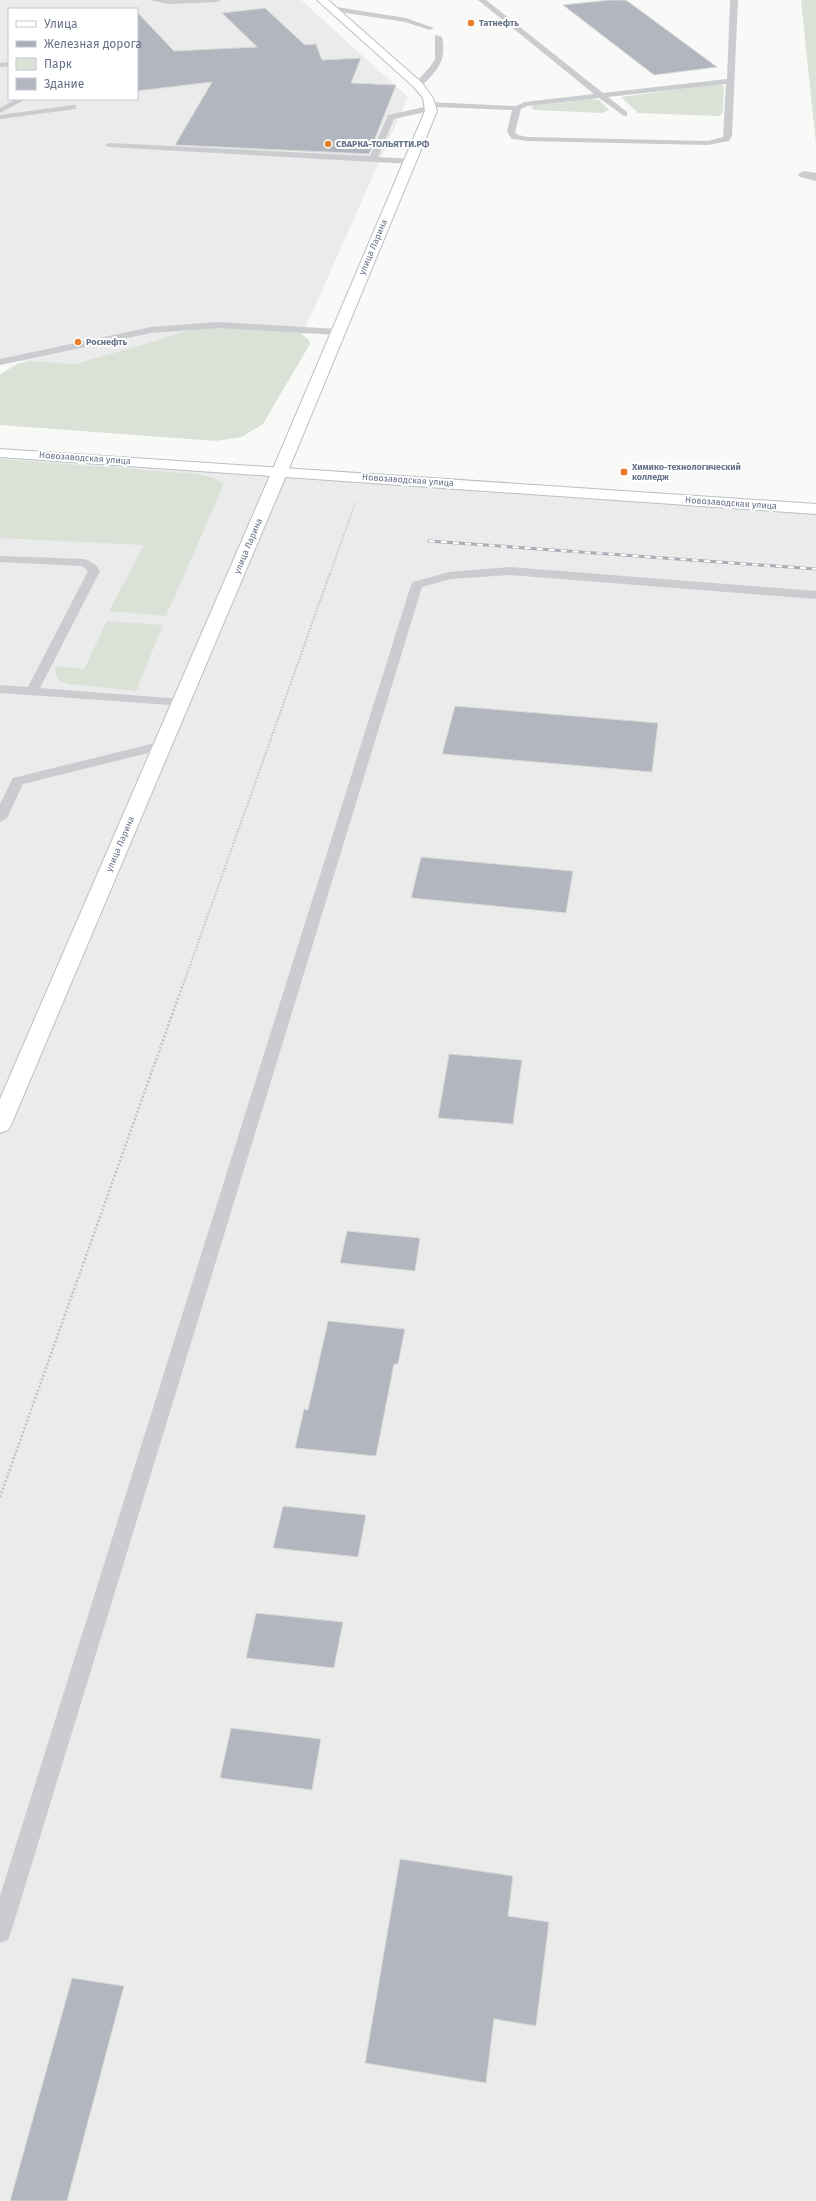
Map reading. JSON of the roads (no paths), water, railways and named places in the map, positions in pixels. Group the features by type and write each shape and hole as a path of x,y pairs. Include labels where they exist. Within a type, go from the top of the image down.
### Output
{"main road":[{"path":"322,0 418,85 431,106"},
{"name":"улица Ларина","path":"0,1125 280,471 410,161 431,106"},
{"name":"Новозаводская улица","path":"0,453 280,471 816,509"}],"lane":[{"path":"153,0 169,2 217,0"},
{"path":"482,0 624,114"},
{"path":"517,108 511,132 512,135 519,138 717,142 726,139 728,136 734,0"},
{"path":"330,8 406,20 430,28"},
{"path":"418,85 439,63 441,48 438,37"},
{"path":"373,159 391,117 431,106 517,108 531,103 730,81"},
{"path":"0,112 20,100"},
{"path":"0,117 73,108"},
{"path":"109,145 410,161"},
{"path":"0,362 151,330 218,326 337,332"},
{"path":"0,559 85,563 92,567 94,571 32,691"},
{"path":"0,1932 417,585 449,576 510,571 816,595"},
{"path":"0,689 181,703"},
{"path":"0,818 18,781 163,745"}],"railway":[{"path":"429,541 816,569"}],"place":[{"name":"Татнефть","path":"471,23"},
{"name":"СВАРКА-ТОЛЬЯТТИ.РФ","path":"328,144"},
{"name":"Роснефть","path":"78,342"},
{"name":"Химико-технологический колледж","path":"624,472"}]}
